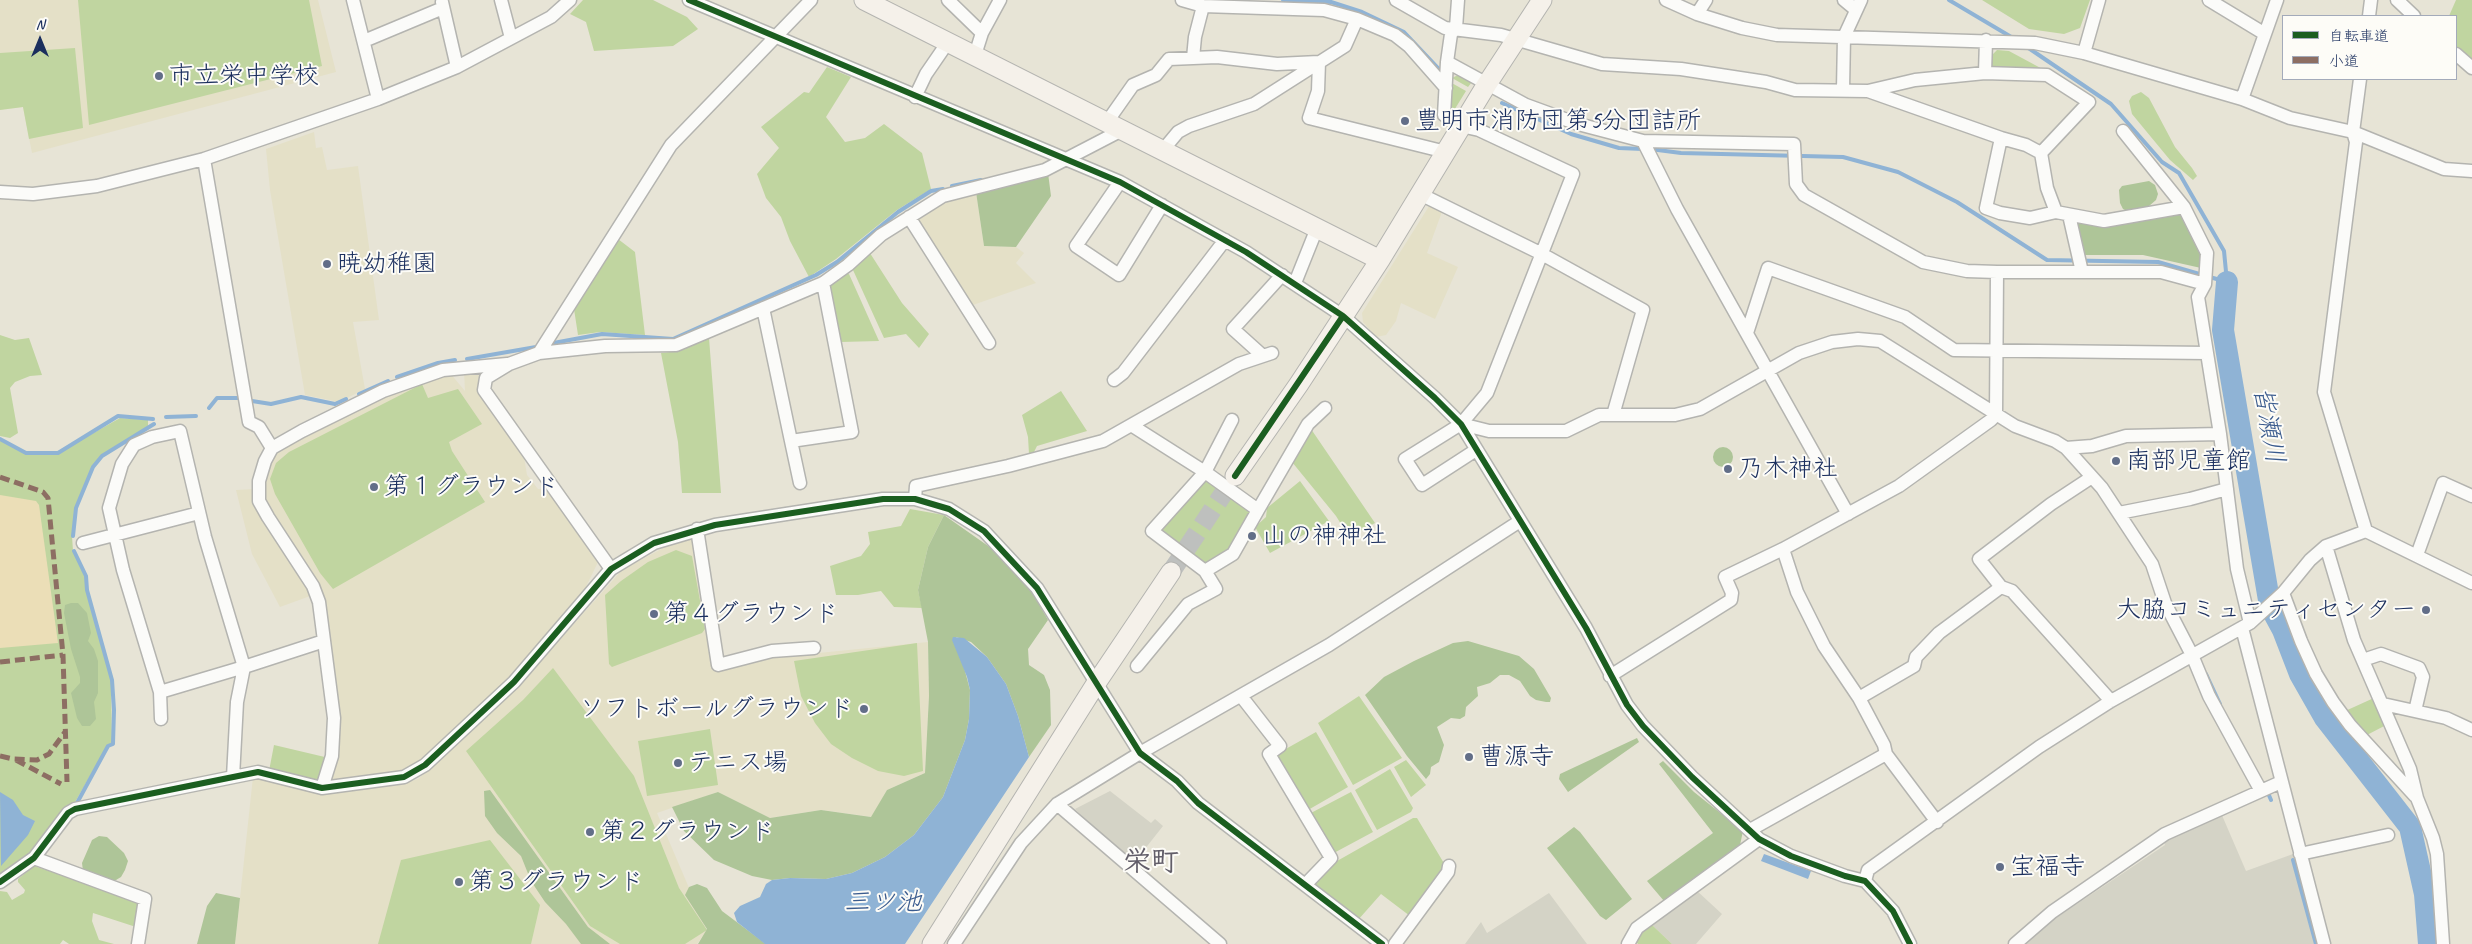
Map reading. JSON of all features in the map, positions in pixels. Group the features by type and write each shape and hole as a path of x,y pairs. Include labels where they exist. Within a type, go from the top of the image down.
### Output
{"street":[{"path":"353,0 378,99"},
{"path":"501,0 511,38"},
{"path":"689,0 1064,160 1120,182 1225,240 1344,316 1461,424 1586,628 1627,705 1643,726 1692,777 1755,835 1791,856 1845,876 1865,880 1893,911 1910,944"},
{"path":"539,353 671,145 811,0"},
{"path":"864,0 1380,260"},
{"path":"948,0 982,33"},
{"path":"975,55 982,33 1000,0"},
{"path":"1396,0 1445,28 1502,35 1602,64 1681,70 1766,82 1795,90 1843,89 1868,91 2000,138 2026,145 2041,153"},
{"path":"1458,0 1456,28 1451,34 1447,62 1444,115 1461,126 1479,130 1573,174 1540,253 1487,393 1461,424 1405,459 1422,485 1476,450"},
{"path":"1235,476 1344,316 1487,84 1542,0"},
{"path":"1666,0 1697,14 1742,28 1777,35 1987,40 2035,43 2084,53 2242,99 2290,118 2353,132 2444,169 2472,171"},
{"path":"1697,14 1706,0"},
{"path":"1843,89 1844,37 1858,5 1844,0"},
{"path":"2084,53 2099,0"},
{"path":"2209,0 2265,34"},
{"path":"2242,99 2277,0"},
{"path":"2369,15 2371,0"},
{"path":"2397,0 2413,15"},
{"path":"0,192 34,194 98,186 204,159 378,99 457,68 551,17 566,1"},
{"path":"1187,1 1203,6 1324,10 1357,19 1395,35 1409,46 1446,88"},
{"path":"364,41 442,4 457,68"},
{"path":"1193,58 1195,37 1203,6"},
{"path":"1163,150 1178,132 1189,126 1254,104 1346,46 1357,19"},
{"path":"1985,72 1987,40"},
{"path":"915,97 926,74 948,42"},
{"path":"2457,55 2472,68"},
{"path":"611,569 484,390 486,378 508,364 539,353 605,346 676,345 823,283 848,265 881,235 943,196 1045,170 1064,160 1114,126 1133,85 1156,75 1169,59 1240,58 1277,64 1319,62"},
{"path":"1319,62 1318,91 1309,118 1446,152"},
{"path":"1447,62 1526,105 1646,148 1794,144 1796,184 1804,195 1853,225 1923,262 1967,271 1997,272 2080,265 2161,272 2205,284"},
{"path":"1868,91 1915,80 1985,72 2047,75 2089,102 2041,153"},
{"path":"2360,80 2353,132 2356,142 2324,392 2366,531"},
{"path":"2123,131 2184,207 2207,253 2205,284 2198,297 2220,434 2246,625 2281,782 2324,944"},
{"path":"2000,138 1986,208 2000,213 2030,218 2056,212 2069,216 2104,221 2184,207"},
{"path":"1646,148 1848,514"},
{"path":"2041,153 2047,188 2056,212"},
{"path":"204,159 249,422 259,427 272,448"},
{"path":"1120,182 1076,246 1119,275 1162,205"},
{"path":"1420,194 1540,253 1643,310 1613,415"},
{"path":"2069,216 2080,265"},
{"path":"909,217 989,343"},
{"path":"1295,283 1317,228"},
{"path":"1114,380 1123,373 1225,240"},
{"path":"1748,333 1768,268 1905,317 1954,350 2207,353"},
{"path":"1996,415 1997,272"},
{"path":"915,499 916,486 1069,451 1103,441 1239,364 1268,355 1233,329 1282,275"},
{"path":"791,441 852,432 823,283"},
{"path":"763,308 800,483"},
{"path":"1461,424 1488,431 1566,431 1599,415 1675,415 1700,410 1799,353 1832,342 1858,339 1880,342 2015,426 2055,441 2066,448 2092,477 2119,513 2152,564 2165,603 2192,655 2209,696 2261,791"},
{"path":"322,788 332,756 334,718 320,602 313,586 268,518 260,500 259,481 272,448 302,431 383,392 417,378 461,367 508,364"},
{"path":"1205,571 1234,554 1308,424 1325,408"},
{"path":"1610,676 1730,600 1732,593 1725,577 1783,549 1900,486 1996,415"},
{"path":"1137,666 1188,604 1216,588 1205,571 1152,531 1205,472 1232,420"},
{"path":"1131,425 1205,472 1258,510"},
{"path":"161,719 160,692 123,570 109,508 122,464 134,445 152,437 180,431 199,513 244,666 237,702 233,777"},
{"path":"2066,448 2092,446 2126,436 2220,434"},
{"path":"2092,477 2051,504 1979,559 2001,587 2012,591 2111,701"},
{"path":"2417,555 2443,483 2472,496"},
{"path":"2119,513 2190,499 2227,489"},
{"path":"0,882 34,858 68,812 75,809 258,772 322,788 358,785 404,777 425,765 514,682 611,569 654,543 698,529 883,499 915,499 949,509 984,530 1037,588 1140,752 1177,781 1198,803 1382,944"},
{"path":"82,543 199,513"},
{"path":"954,944 1021,843 1057,804 1140,752 1329,645 1520,521"},
{"path":"698,529 718,664 772,651 814,648"},
{"path":"1865,880 1868,870 2039,747 2111,701 2246,625 2284,593 2310,560 2326,546 2366,531 2472,581"},
{"path":"2326,546 2354,640 2410,770 2437,854 2443,944"},
{"path":"1783,549 1797,592 1824,646 1859,698 1884,745 1886,754 1937,822"},
{"path":"932,944 1097,682 1171,572"},
{"path":"1859,698 1914,666 1916,656 1939,633 2001,587"},
{"path":"2284,593 2305,649 2333,702 2350,725 2418,798"},
{"path":"160,692 324,641"},
{"path":"2363,660 2381,654 2419,668 2423,677 2415,711"},
{"path":"1241,696 1280,746 1269,754 1331,858 1306,885"},
{"path":"2383,704 2446,718 2472,730"},
{"path":"1628,944 1637,928 1755,835 1886,754"},
{"path":"2015,944 2052,912 2165,834 2281,782"},
{"path":"1057,804 1220,944"},
{"path":"2300,854 2388,835"},
{"path":"34,858 145,899 138,944"},
{"path":"1395,944 1448,872 1449,866"}],"shaded area":[{"name":"市立栄中学校","path":"0,0 318,0 336,72 32,153 23,107 0,110"},
{"name":"暁幼稚園","path":"314,132 316,148 322,147 327,170 358,166 379,320 353,322 365,389 339,402 305,395 270,190 266,149"},
{"path":"976,192 984,246 1016,247 1024,253 1016,263 1036,283 970,306 916,224 918,214 946,199"},
{"path":"1431,203 1443,209 1427,253 1458,267 1435,319 1401,303 1396,321 1386,335 1376,337 1363,322 1362,313"},
{"path":"501,365 479,375 479,392 524,457 527,475 538,489 546,489 599,560 580,599 500,690 412,769 389,776 331,783 328,778 335,758 324,602 264,497 264,476 276,451 366,404 450,373 465,391 464,370"},
{"path":"256,489 313,595 280,607 252,554 236,490"},
{"path":"694,539 712,670 779,657 928,642 929,696 925,773 887,790 872,817 821,810 770,818 718,792 657,813 707,930 697,944 235,944 253,777 341,791 397,785 418,779 491,713 524,680 622,570 669,545"},
{"path":"1110,791 1151,823 1155,819 1163,826 1133,864 1075,809"},
{"path":"2221,813 2246,871 2293,854 2315,944 2024,944 2053,920 2165,845 2163,839"},
{"path":"1696,890 1722,914 1696,944 1672,944 1651,924"},
{"path":"1549,893 1587,944 1465,944 1481,922 1487,933"}],"green space":[{"name":"市立栄中学校","path":"78,0 309,0 322,66 89,125"},
{"path":"583,0 653,0 687,17 698,29 673,46 594,51 586,22 570,14"},
{"path":"1982,0 2090,0 2080,28 2064,34 2029,29"},
{"path":"2456,0 2472,0 2472,61 2457,50 2457,15 2449,15"},
{"path":"75,48 83,128 29,139 23,107 0,110 0,53"},
{"path":"1997,50 2009,51 2048,72 1998,70 1991,65 1992,55"},
{"path":"827,67 851,77 826,117 845,142 865,138 884,124 922,153 931,189 897,210 836,259 809,277 790,241 781,217 766,198 757,174 779,148 761,127 804,92 809,93"},
{"path":"1460,74 1472,82 1468,87 1452,78"},
{"path":"1450,82 1466,91 1453,112 1450,113"},
{"path":"2141,92 2149,98 2175,147 2197,176 2193,180 2170,160 2132,114 2129,101 2132,96"},
{"path":"1048,173 1051,196 1016,247 984,246 976,192"},
{"path":"2149,181 2155,185 2158,194 2156,200 2149,206 2129,212 2123,209 2120,203 2119,190 2122,186"},
{"path":"2183,214 2202,249 2201,268 2143,255 2082,255 2077,221 2098,226"},
{"path":"618,239 635,252 645,335 600,332 578,335 574,309"},
{"path":"868,250 902,303 929,334 919,348 906,334 884,338 853,270 853,266"},
{"path":"844,271 849,274 879,341 841,342 829,286"},
{"path":"0,335 15,340 29,338 42,375 30,376 15,382 10,388 18,433 10,438 0,436"},
{"path":"709,338 721,493 682,493 678,442 661,353 678,351"},
{"name":"第１グラウンド","path":"422,384 428,398 458,389 482,424 449,442 452,451 485,502 333,589 320,573 275,494 270,479 276,463 289,452"},
{"path":"1061,391 1087,431 1037,446 1033,454 1029,454 1028,437 1022,415"},
{"path":"120,418 148,420 148,427 102,456 92,467 75,509 72,536 73,551 85,575 86,590 111,680 112,744 107,746 74,804 64,808 48,828 35,849 0,877 0,440 26,454 58,453"},
{"path":"1311,429 1375,523 1349,537 1336,516 1292,462"},
{"path":"1723,447 1730,450 1733,457 1730,464 1723,467 1716,464 1713,457 1716,450"},
{"path":"1207,480 1248,509 1250,515 1230,550 1205,563 1162,534 1162,527 1203,481"},
{"path":"1300,481 1329,521 1270,553 1255,527 1266,517 1267,508"},
{"path":"910,509 944,515 928,547 918,590 922,608 894,607 881,591 858,595 836,595 830,566 861,556 870,544 868,532 901,526"},
{"path":"944,515 1001,555 1031,590 1048,620 1028,649 1029,665 1044,675 1050,690 1051,725 1029,757 1018,716 1006,684 987,657 971,642 956,637 970,690 969,719 965,740 943,797 914,835 885,857 852,873 826,879 790,878 772,880 752,876 714,860 684,831 672,807 718,792 770,818 821,810 871,817 887,790 925,773 929,696 928,642 918,590 928,547"},
{"name":"第４グラウンド","path":"676,550 692,556 705,629 702,633 612,667 609,664 605,595 648,562"},
{"path":"78,603 87,613 91,633 88,641 94,649 98,661 98,693 94,702 96,719 90,726 82,726 77,718 71,693 80,683 80,677 71,649 64,613 65,605"},
{"path":"1468,641 1519,656 1534,669 1551,698 1550,702 1536,700 1530,696 1520,681 1509,675 1500,675 1490,683 1477,687 1478,696 1466,707 1465,716 1460,719 1451,718 1437,727 1444,745 1439,762 1431,767 1430,774 1426,779 1407,756 1365,695 1384,677 1414,661 1453,643"},
{"name":"ソフトボールグラウンド","path":"917,643 923,771 904,776 878,771 852,758 831,744 815,723 801,696 794,661"},
{"name":"第２グラウンド","path":"553,668 634,776 679,888 707,930 685,944 620,944 590,926 466,751 523,700"},
{"path":"1359,696 1402,758 1353,785 1318,723"},
{"path":"2376,697 2388,724 2365,736 2343,712"},
{"name":"テニス場","path":"710,729 718,785 647,796 638,741"},
{"path":"1316,732 1348,787 1308,810 1275,755"},
{"path":"1637,738 1639,742 1568,792 1559,779 1560,774"},
{"path":"274,745 329,758 321,783 269,771"},
{"path":"1406,760 1426,785 1411,797 1394,767"},
{"path":"1663,761 1694,792 1743,831 1740,845 1664,901 1647,881 1713,833 1659,764"},
{"path":"1390,769 1413,808 1411,812 1377,830 1355,790"},
{"path":"490,790 588,927 610,944 581,944 566,924 545,902 531,881 521,856 497,833 485,816 484,791"},
{"path":"1351,792 1373,832 1332,854 1309,814"},
{"path":"1413,818 1417,818 1445,865 1445,871 1410,916 1381,894 1358,920 1314,887 1314,884 1330,865"},
{"path":"1574,827 1580,832 1632,899 1606,920 1600,916 1547,848"},
{"path":"99,836 107,837 124,853 128,861 121,877 116,880 110,881 83,871 82,863 92,840"},
{"name":"第３グラウンド","path":"490,840 540,905 531,944 378,944 401,860"},
{"path":"34,866 136,899 139,908 136,927 93,913 92,921 99,940 114,944 69,944 63,940 60,944 0,944 0,891 7,892 12,900 24,893 25,890 18,882 18,879"},
{"path":"697,884 707,888 722,911 766,944 698,944 707,929 685,895 689,887"},
{"path":"216,893 240,898 235,944 197,944 207,906"},
{"path":"1651,924 1672,944 1638,944 1636,942 1643,930"}],"sand":[{"path":"0,495 36,501 39,505 58,643 0,648"}],"water":[{"name":"三ツ池","path":"953,637 964,638 987,657 1006,684 1018,716 1029,757 905,944 765,944 737,922 734,913 740,906 760,897 766,884 772,880 790,878 826,879 852,873 885,857 914,835 943,797 965,740 969,719 970,690 967,677 952,640"},
{"path":"0,792 13,800 23,815 35,821 28,835 1,866"},
{"path":"1764,854 1811,871 1808,879 1761,861"}],"waterway":[{"path":"1283,0 1331,2 1362,12 1404,32 1438,68"},
{"name":"皆瀬川","path":"1949,0 2013,38"},
{"path":"1650,149 1681,153 1843,157 1898,172 1957,202 2047,260 2158,262 2227,282 2224,251 2179,173 2162,162 2111,104 2027,47"},
{"path":"1502,103 1571,134 1619,148 1643,149"},
{"path":"952,186 981,180"},
{"path":"548,344 602,334 673,339 816,275 837,262 898,212 931,191 943,189"},
{"name":"皆瀬川","path":"2227,282 2223,330 2270,606 2283,630 2300,674 2325,718 2410,827 2425,894 2429,944"},
{"path":"467,359 536,347"},
{"path":"397,377 438,363 455,360"},
{"path":"359,394 388,381"},
{"path":"252,401 271,404 301,397 335,404 346,399"},
{"path":"209,408 217,398 238,398"},
{"path":"0,439 26,453 58,453 118,416 153,419"},
{"path":"166,417 196,416"},
{"path":"73,536 76,508 93,467 102,456 154,424"},
{"path":"74,551 86,576 87,590 112,680 114,710 113,744 108,746 77,803"},
{"path":"2206,674 2220,704"},
{"path":"2268,793 2271,800"},
{"path":"2293,860 2316,944"}],"tunnel":[{"path":"1171,572 1235,476"}],"marked path":[{"path":"0,477 43,492 48,498 63,655 67,782"},
{"path":"0,662 63,655"},
{"path":"0,756 13,759 37,760 49,754 65,732"},
{"path":"16,760 61,784"}],"cycle path":[{"path":"689,0 1120,182 1246,252 1343,316 1435,398 1461,424 1586,628 1627,705 1643,726 1692,777 1759,839 1791,856 1845,876 1865,881 1893,911 1910,944"},
{"path":"1235,476 1343,316"},
{"path":"0,882 34,858 68,813 75,809 258,772 322,788 404,777 425,765 514,682 611,569 654,543 715,525 883,499 915,499 949,509 984,531 1037,588 1140,753 1177,781 1198,803 1382,944"}],"place":[{"name":"市立栄中学校","path":"159,76"},
{"name":"豊明市消防団第5分団詰所","path":"1405,121"},
{"name":"暁幼稚園","path":"327,264"},
{"name":"南部児童館","path":"2116,461"},
{"name":"乃木神社","path":"1728,469"},
{"name":"第１グラウンド","path":"374,487"},
{"name":"山の神神社","path":"1252,536"},
{"name":"大脇コミュニティセンター","path":"2426,610"},
{"name":"第４グラウンド","path":"654,614"},
{"name":"ソフトボールグラウンド","path":"864,709"},
{"name":"曹源寺","path":"1469,757"},
{"name":"テニス場","path":"678,763"},
{"name":"第２グラウンド","path":"590,832"},
{"name":"宝福寺","path":"2000,867"},
{"name":"第３グラウンド","path":"459,882"}],"district":[{"name":"栄町","path":"1151,863"}]}
